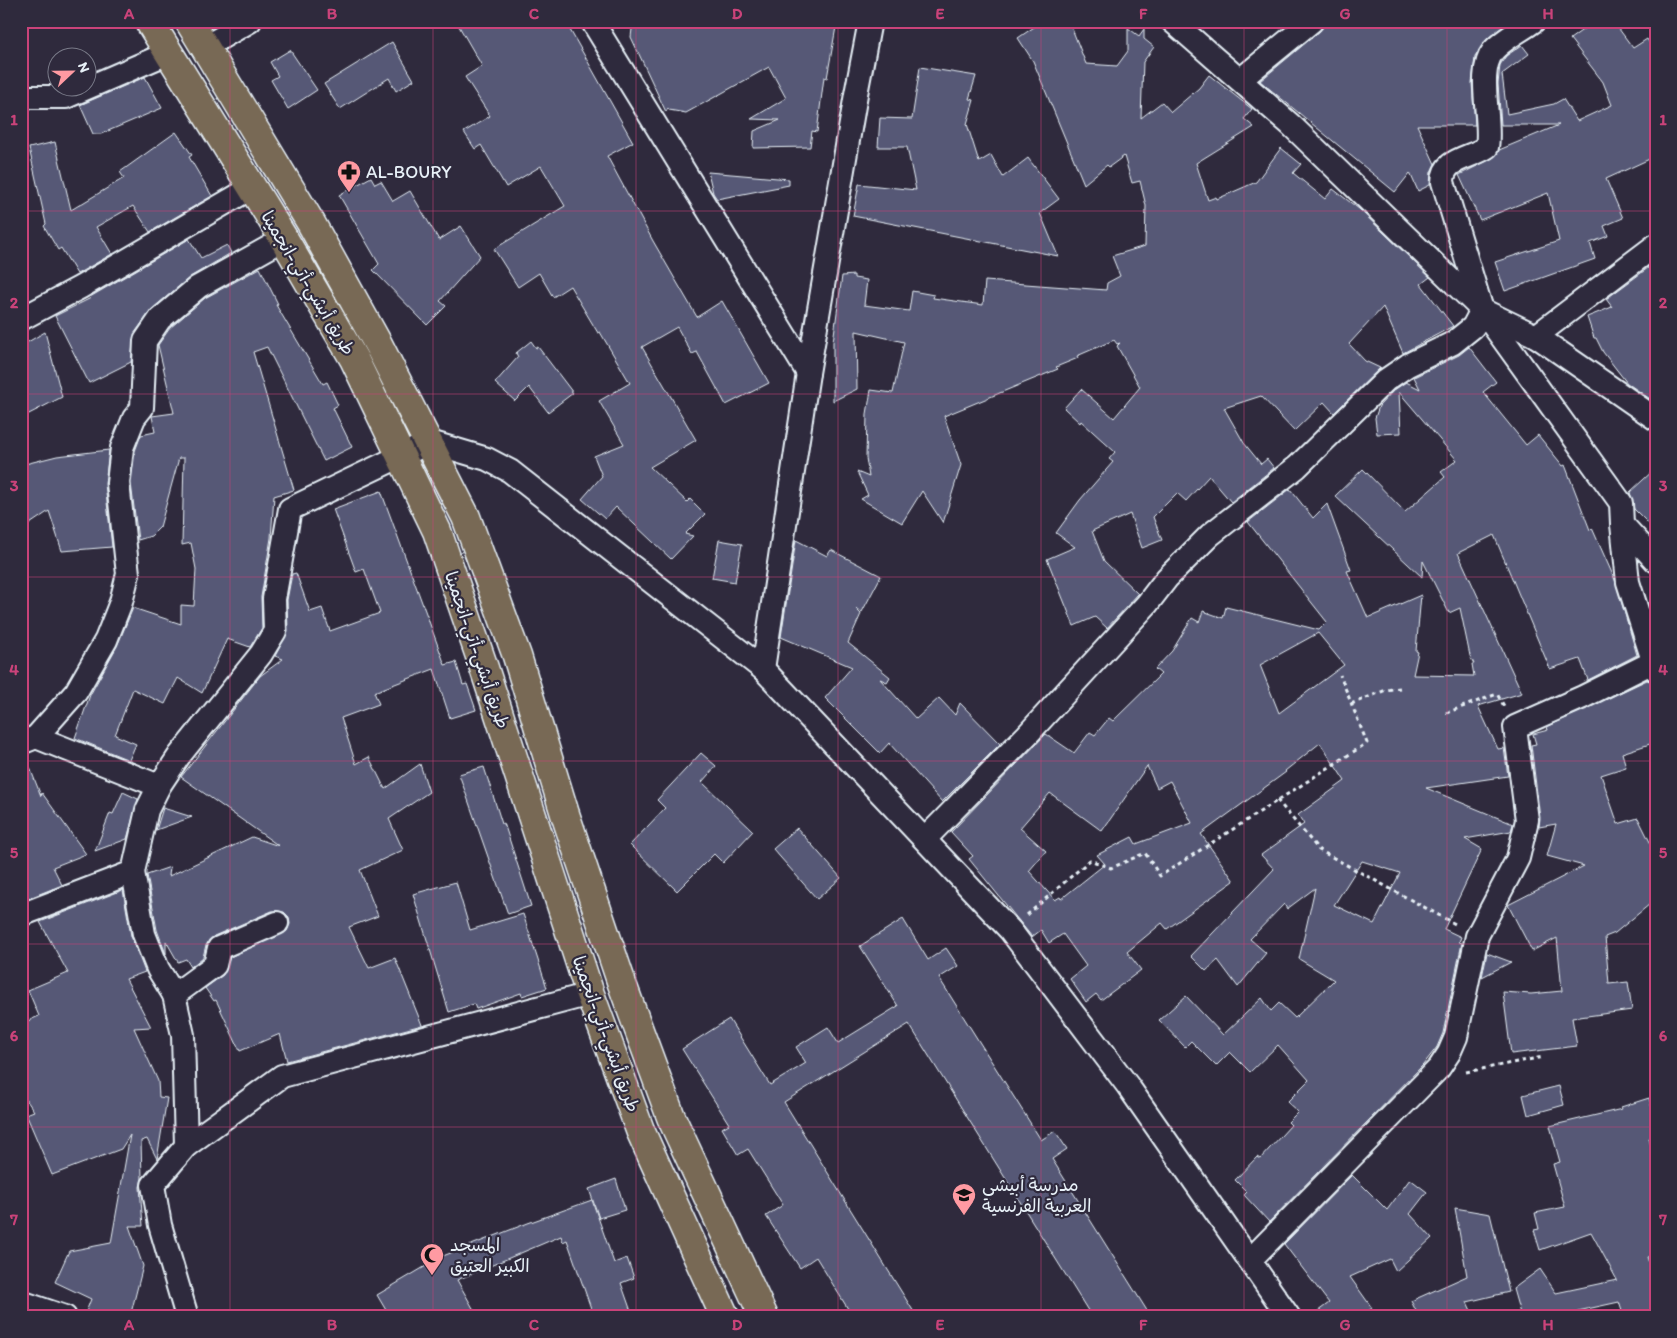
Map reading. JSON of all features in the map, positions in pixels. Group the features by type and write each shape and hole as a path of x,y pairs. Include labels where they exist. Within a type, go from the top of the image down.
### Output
{"highway":[{"name":"طريق أبشي-أتي-انجمينا","path":"149,21 250,188 284,239 354,359 437,530 590,994 640,1130 725,1317"},
{"path":"189,21 311,224 430,442 466,517 517,656 565,814 622,984 671,1116 764,1317"}],"street":[{"path":"205,47 250,21"},
{"path":"592,21 808,373"},
{"path":"763,669 808,373 870,21"},
{"path":"1172,21 1291,125 1482,310 1621,503 1628,582 1654,666 1515,727 1527,820 1518,858 1477,936 1456,1037 1449,1053 1438,1068 1250,1260"},
{"path":"1240,80 1312,21"},
{"path":"925,839 1026,735 1147,604 1167,578 1210,535 1297,467 1386,380 1408,365 1453,343 1473,327 1482,310 1443,182 1443,172 1447,166 1487,147 1489,136 1485,75 1488,60 1494,50 1534,21"},
{"path":"21,97 66,97 168,53"},
{"path":"21,319 81,288 250,188"},
{"path":"159,786 29,740 76,692 106,640 121,602 128,574 118,483 122,448 134,418 142,408 145,341 160,319 198,288 284,239"},
{"path":"1536,336 1656,244"},
{"path":"1482,310 1536,336 1656,419"},
{"path":"186,1146 183,1035 174,995 158,969 144,934 133,872 148,810 159,786 179,756 261,654 275,631 274,599 290,509 401,454 430,442 487,459 510,471 763,669 1010,930 1128,1086 1289,1317"},
{"path":"1622,524 1652,550"},
{"path":"21,915 133,872"},
{"path":"174,995 215,966 220,948 277,923"},
{"path":"188,1317 160,1225 153,1185 186,1146 282,1076 590,994"},
{"path":"21,1302 65,1317"}],"path":[{"path":"1010,930 1090,860 1111,868 1145,853 1160,876 1367,743 1340,675"},
{"path":"1351,704 1386,690 1400,688"},
{"path":"1446,713 1497,694 1515,727"},
{"path":"1277,800 1319,850 1477,936"},
{"path":"1438,1068 1471,1072 1543,1057"}],"building":[{"path":"456,21 565,21 633,142 607,156 653,241 697,317 722,301 769,383 726,405 697,352 692,354 677,327 642,347 696,440 650,467 687,502 690,499 705,514 685,534 693,536 671,559 616,507 605,519 582,499 602,476 594,456 624,444 599,401 630,383 570,286 553,297 539,273 518,287 494,249 565,206 541,166 506,187 481,145 475,149 464,132 490,116 465,77 482,66"},
{"path":"633,21 670,25 671,21 837,21 827,78 824,77 817,132 812,131 810,147 753,148 754,131 780,120 751,119 786,98 769,67 686,113 669,110 668,108 666,112 631,37"},
{"path":"1043,21 1069,21 1086,64 1117,66 1128,51 1128,28 1139,36 1144,29 1144,39 1154,47 1143,62 1141,118 1162,102 1171,112 1199,88 1209,75 1252,109 1244,119 1254,127 1196,163 1208,200 1216,197 1217,199 1256,182 1281,148 1301,164 1293,173 1325,199 1333,189 1359,209 1430,277 1421,284 1453,326 1403,353 1383,307 1349,344 1365,361 1380,368 1334,413 1324,402 1294,431 1261,396 1224,408 1244,443 1261,464 1267,459 1274,468 1231,502 1209,476 1186,501 1177,493 1153,517 1162,540 1142,548 1130,514 1092,531 1104,561 1138,594 1107,628 1095,617 1074,626 1047,559 1075,547 1056,533 1080,500 1113,462 1109,459 1115,452 1064,408 1081,389 1114,418 1140,387 1117,346 1120,343 1117,344 1114,340 1056,367 1058,369 944,416 961,465 943,523 922,491 902,523 861,499 868,495 857,472 869,477 866,458 867,414 871,390 893,393 904,342 856,331 857,389 833,401 833,342 842,276 854,275 854,278 867,280 864,305 909,311 912,291 934,295 933,298 983,305 985,281 1106,290 1107,283 1120,276 1112,256 1145,246 1146,206 1140,181 1132,183 1124,156 1109,167 1107,165 1084,184 1033,61 1018,38"},
{"path":"1325,21 1510,21 1488,38 1475,57 1472,83 1475,125 1417,125 1435,164 1431,172 1430,185 1418,191 1410,173 1395,192 1260,81 1320,31"},
{"path":"1595,21 1613,21 1633,48 1647,39 1656,53 1656,156 1606,179 1623,218 1604,226 1608,236 1590,243 1595,259 1505,291 1495,262 1559,241 1548,193 1480,220 1459,175 1493,158 1499,150 1559,125 1501,125 1498,84 1500,65 1506,56 1522,45 1529,54 1502,74 1507,114 1554,104 1563,99 1577,121 1612,105 1603,82 1570,39"},
{"path":"392,42 414,80 396,91 389,78 340,109 324,84"},
{"path":"290,50 317,90 288,109 271,80 278,76 270,62"},
{"path":"920,67 976,76 969,99 974,100 967,124 979,162 991,155 1003,177 1028,158 1059,199 1040,213 1058,256 853,216 859,184 916,190 907,147 878,147 880,118 912,119"},
{"path":"145,77 162,108 101,134 93,134 80,105"},
{"path":"176,132 192,155 189,157 212,196 150,232 133,206 96,227 112,254 77,274 61,248 58,250 44,226 46,224 29,148 55,142 71,210 124,178 120,172"},
{"path":"708,172 789,179 789,185 717,199 713,193"},
{"path":"371,177 375,184 381,181 393,201 410,191 439,240 461,226 480,256 440,301 446,306 427,325 373,270 379,264 339,195"},
{"path":"189,239 201,258 227,245 231,253 190,277 152,309 134,334 131,362 89,383 55,316 91,298"},
{"path":"1656,262 1656,403 1627,383 1603,352 1596,338 1594,338 1587,317 1612,307 1606,299"},
{"path":"260,268 278,304 276,305 323,384 327,382 338,405 333,408 352,447 324,461 267,347 253,352 294,490 274,496 271,538 261,597 262,628 250,647 227,639 202,693 178,678 165,704 133,689 115,735 136,744 129,760 75,738 90,695 117,646 133,608 181,624 181,605 194,606 196,569 191,543 182,545 184,458 179,458 160,527 151,536 138,540 131,483 135,451 141,435 155,432 152,416 174,413 158,345 170,328 205,298"},
{"path":"45,332 62,397 21,418 21,346"},
{"path":"531,341 536,348 538,347 573,393 548,412 529,387 515,401 495,383 518,357 516,353"},
{"path":"1469,347 1496,382 1483,392 1526,445 1538,435 1563,466 1565,465 1590,530 1592,528 1615,580 1637,655 1588,680 1580,659 1550,669 1494,535 1458,553 1522,693 1478,706 1498,749 1504,748 1508,776 1426,788 1513,824 1511,831 1465,839 1482,849 1444,929 1461,937 1459,942 1462,943 1443,1033 1437,1047 1423,1065 1269,1222 1244,1195 1247,1192 1235,1180 1257,1157 1260,1159 1291,1125 1288,1122 1298,1112 1287,1102 1309,1080 1278,1045 1250,1072 1230,1052 1216,1066 1191,1041 1185,1047 1159,1020 1186,996 1223,1035 1262,998 1271,1011 1279,1003 1295,1018 1334,980 1299,959 1315,888 1287,909 1284,904 1250,939 1266,953 1238,987 1218,960 1206,971 1191,956 1274,869 1261,855 1304,824 1298,815 1345,781 1320,743 1286,772 1201,834 1234,881 1167,929 1162,923 1127,952 1141,970 1101,1000 1096,994 1086,1002 1070,979 1086,966 1063,934 1049,943 1041,930 1032,937 969,859 973,856 951,832 1046,734 1074,753 1090,732 1095,735 1109,718 1113,721 1161,674 1155,669 1172,651 1192,618 1199,622 1203,611 1223,618 1226,607 1319,630 1327,622 1248,522 1290,489 1313,518 1327,504 1351,570 1347,571 1368,618 1421,595 1416,651 1418,652 1413,675 1474,676 1472,664 1474,664 1470,656 1460,608 1449,613 1423,561 1422,577 1335,496 1363,469 1405,512 1445,477 1441,472 1457,460 1399,392 1401,433 1377,434 1375,418 1379,406 1394,390 1406,382 1420,389 1414,377 1459,355","holes":["1318,633 1344,665 1279,713 1260,665","1147,766 1157,788 1170,781 1192,823 1136,844 1132,837 1097,855 1105,864 1061,899 1060,897 1055,900 1029,871 1046,851 1020,828 1050,793 1102,831","1362,861 1400,873 1374,924 1334,905"]},
{"path":"109,450 105,484 112,547 62,551 49,511 21,530 21,465 57,456"},
{"path":"1656,468 1656,531 1634,509 1630,492"},
{"path":"381,491 445,665 456,662 463,685 467,684 476,710 450,718 434,669 374,692 379,704 341,718 356,764 369,757 385,789 420,764 429,792 389,819 403,850 360,870 378,916 349,927 369,968 395,958 422,1025 287,1061 280,1034 240,1051 216,1000 214,1001 205,988 223,975 230,957 287,931 290,924 289,917 284,912 272,911 214,936 206,945 203,957 191,967 186,959 178,962 166,941 166,954 157,930 147,875 170,867 169,876 252,837 279,846 181,777 260,676 283,659 275,656 288,631 287,600 292,574 296,573 310,612 322,608 330,631 380,613 364,569 356,572 333,509"},
{"path":"719,540 742,544 735,582 712,578"},
{"path":"796,540 827,556 831,550 881,576 862,612 856,609 861,614 848,643 890,677 887,682 880,679 916,719 939,698 955,715 960,703 1000,744 942,802 889,743 880,753 825,698 852,667 781,637"},
{"path":"1647,680 1656,683 1656,742 1622,753 1626,767 1601,775 1618,824 1638,818 1656,854 1656,899 1615,933 1605,937 1609,984 1628,982 1632,1010 1572,1018 1577,1046 1511,1054 1503,992 1531,994 1562,991 1557,938 1532,951 1508,905 1584,866 1547,856 1556,824 1539,827 1540,818 1531,745 1536,744 1533,734 1548,730 1547,727"},
{"path":"701,753 716,766 702,782 753,831 723,863 714,854 677,891 630,845 665,808 657,800"},
{"path":"25,755 41,796 42,793 86,854 53,867 62,885 27,899 21,889 21,756"},
{"path":"484,767 531,906 508,914 459,774"},
{"path":"123,792 138,799 127,839 95,851 110,813 113,814"},
{"path":"163,808 192,817 156,830"},
{"path":"797,828 841,878 817,899 773,849"},
{"path":"456,882 470,930 523,914 547,988 522,996 521,993 476,1009 474,1004 449,1012 413,894"},
{"path":"123,890 131,936 145,972 126,979 151,1027 134,1028 158,1081 159,1097 167,1098 157,1159 147,1139 141,1141 142,1178 140,1187 143,1226 129,1226 143,1266 130,1317 84,1317 91,1299 55,1282 69,1251 111,1243 130,1135 121,1149 52,1175 26,1114 34,1111 21,1092 21,1024 39,1016 28,990 68,973 40,922"},
{"path":"903,919 928,960 946,948 958,966 939,978 1041,1140 1055,1131 1067,1149 1052,1159 1151,1317 1092,1317 909,1024 784,1102 917,1317 853,1317 816,1257 800,1268 766,1216 783,1205 748,1149 738,1155 722,1128 729,1124 682,1049 729,1019 770,1085 806,1063 796,1047 828,1027 838,1043 898,1006 860,946"},
{"path":"1487,953 1511,962 1482,977"},
{"path":"1559,1086 1564,1105 1528,1115 1523,1095"},
{"path":"1649,1098 1656,1122 1656,1136 1649,1138 1656,1168 1656,1255 1647,1257 1656,1286 1656,1317 1624,1317 1619,1302 1578,1311 1580,1317 1521,1317 1513,1289 1540,1269 1556,1293 1617,1280 1591,1232 1540,1250 1534,1230 1539,1229 1535,1213 1565,1207 1553,1164 1560,1162 1550,1126 1622,1109 1621,1107"},
{"path":"1352,1175 1387,1210 1410,1179 1427,1192 1410,1214 1432,1238 1396,1271 1390,1259 1350,1277 1372,1308 1361,1317 1310,1317 1329,1303 1284,1244"},
{"path":"616,1179 625,1210 599,1218 589,1189"},
{"path":"592,1200 614,1263 627,1258 634,1278 621,1283 633,1317 594,1317 567,1240 563,1242 561,1236 457,1280 478,1317 390,1317 377,1295 443,1256"},
{"path":"1455,1208 1490,1214 1509,1292 1467,1302 1474,1317 1419,1317 1411,1301 1467,1276"}],"place":[{"name":"AL-BOURY","path":"349,193"},
{"name":"مدرسة أبيشي العربية الفرنسية","path":"964,1216"},
{"name":"المسجد الكبير العتيق","path":"432,1276"}]}
